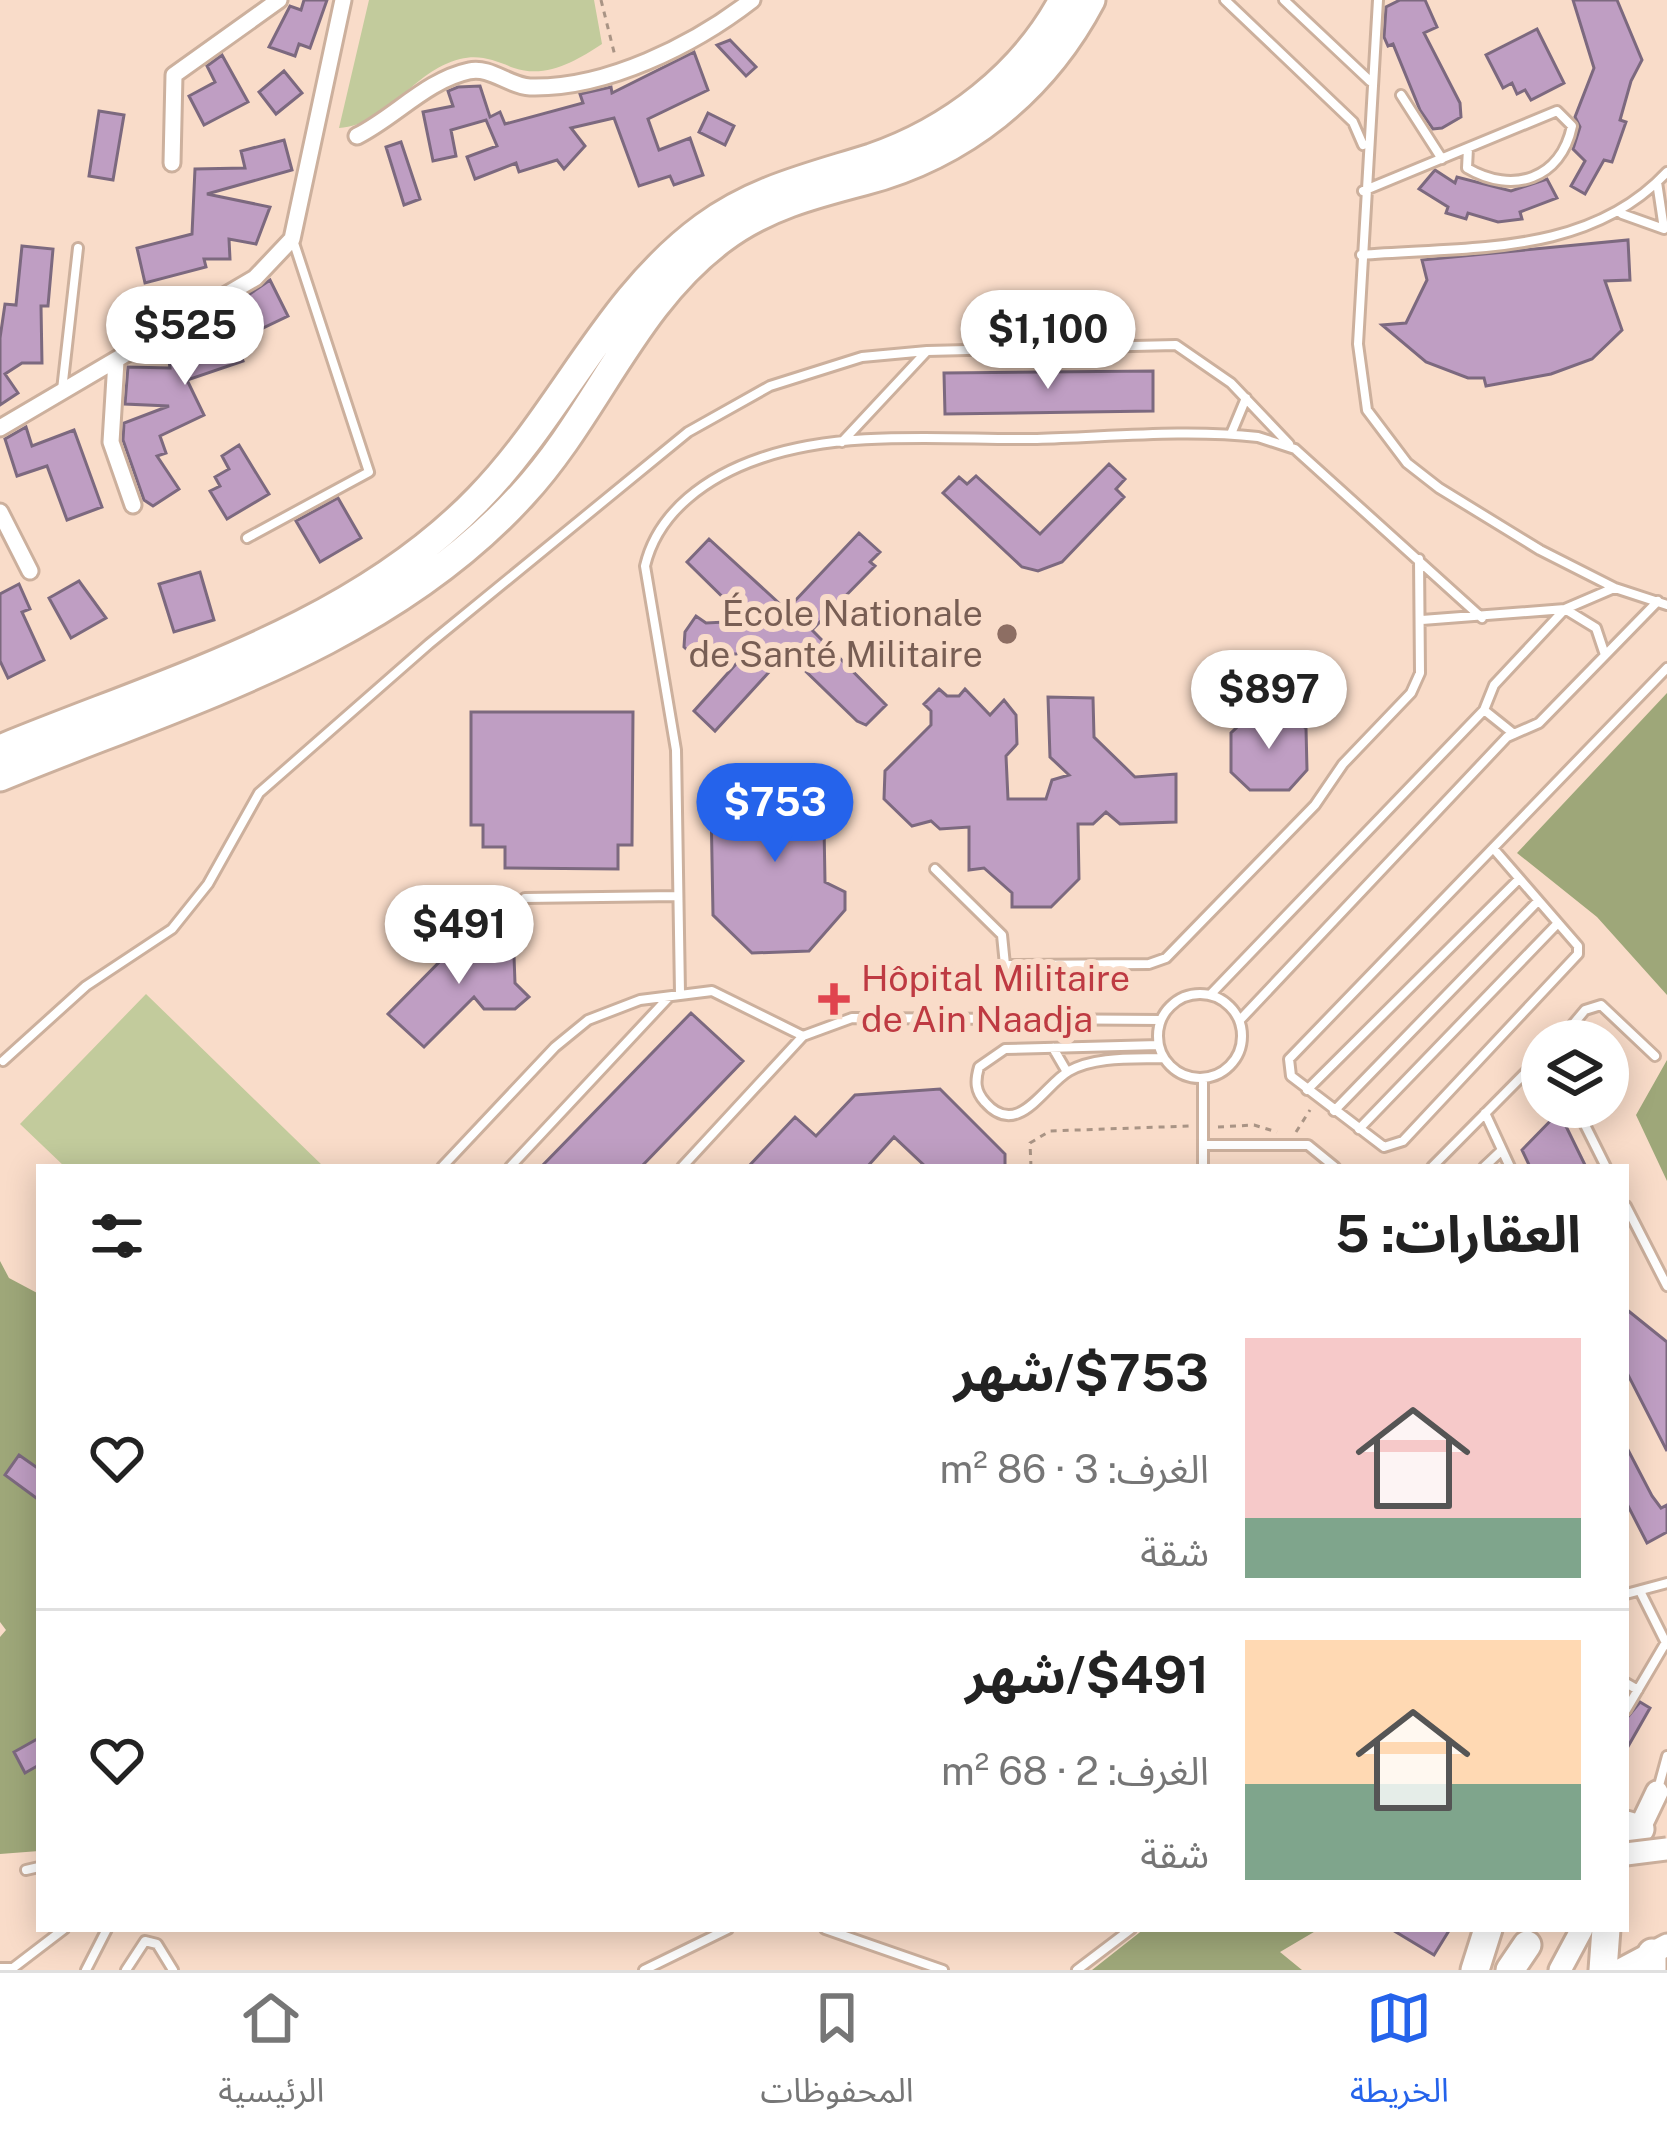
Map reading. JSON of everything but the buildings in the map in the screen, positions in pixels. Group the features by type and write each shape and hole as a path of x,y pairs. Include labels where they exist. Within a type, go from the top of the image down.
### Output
{"highway":[{"path":"0,749 292,628 392,574 436,540 501,476 549,415 620,307 676,248 766,190 893,150 951,119 1006,76 1063,0"},
{"path":"0,777 303,652 406,596 469,548 525,493 574,432 640,323 689,266 745,223 790,202 947,151 997,117 1030,85 1060,50 1091,0"},
{"path":"1475,1970 1487,1932"},
{"path":"1604,1970 1606,1932"},
{"path":"1510,1970 1530,1948"}],"street":[{"path":"172,164 173,75 279,0"},
{"path":"0,428 255,278 292,238 343,0"},
{"path":"357,136 419,94 470,70 534,87 619,69 721,24 752,0"},
{"path":"116,361 111,442 133,505"},
{"path":"0,512 31,571"},
{"path":"1662,1787 1629,1841 1667,1849"},
{"path":"1560,1970 1580,1932"},
{"path":"1620,1970 1657,1956"}],"lane":[{"path":"1284,0 1371,82"},
{"path":"1240,1020 1514,734 1539,723 1662,603 1615,588 1439,488 1407,463 1367,410 1361,384 1361,255 1378,0"},
{"path":"1229,1 1353,122 1365,155"},
{"path":"1401,94 1442,159"},
{"path":"1364,191 1468,148 1557,112 1572,126 1559,161 1531,179 1479,175 1467,168 1468,148"},
{"path":"1361,255 1544,240 1620,213 1667,172"},
{"path":"1657,182 1666,233"},
{"path":"1620,213 1666,233"},
{"path":"247,538 369,472 303,259 292,238"},
{"path":"61,396 78,248"},
{"path":"3,1061 86,986 172,929 208,884 259,793 429,644 688,432 770,386 862,357 928,350 1177,345 1246,398 1294,449 1419,556 1482,618"},
{"path":"841,443 928,350"},
{"path":"1231,434 1246,398"},
{"path":"680,993 676,750 645,566 651,542 667,515 695,493 759,459 841,443 1231,434 1294,449"},
{"path":"934,868 1002,935 1005,965 1149,964 1166,958 1315,805 1343,764 1411,693 1420,673 1419,556"},
{"path":"1422,620 1565,609 1615,588"},
{"path":"1565,609 1596,628 1605,655"},
{"path":"1210,995 1484,710 1494,685 1565,609"},
{"path":"1492,848 1578,946 1577,956 1403,1141 1384,1147 1306,1090 1291,1076 1289,1059 1492,848 1667,668"},
{"path":"1484,710 1514,734"},
{"path":"1306,1090 1519,878"},
{"path":"525,898 678,896"},
{"path":"1334,1111 1539,901"},
{"path":"1358,1130 1558,923"},
{"path":"445,1164 555,1047 588,1020 640,1000 712,991 803,1036"},
{"path":"1210,995 1224,1001 1240,1020 1243,1035 1235,1060 1203,1078 1186,1076 1164,1058 1159,1045 1161,1020 1185,997 1210,995"},
{"path":"513,1164 669,996"},
{"path":"1577,1020 1585,1010 1601,1006 1616,1020"},
{"path":"685,1164 803,1036 852,1018 1161,1020"},
{"path":"1629,1032 1655,1056"},
{"path":"1159,1045 1005,1048 979,1067 978,1094 989,1108 1017,1114 1031,1108 1067,1072 1111,1060 1164,1058"},
{"path":"1052,1047 1067,1072"},
{"path":"1203,1078 1203,1164"},
{"path":"1435,1164 1521,1080"},
{"path":"1485,1113 1509,1164"},
{"path":"1586,1128 1604,1164"},
{"path":"1203,1145 1307,1145 1330,1164"},
{"path":"1487,1164 1502,1150"},
{"path":"1629,1211 1667,1286"},
{"path":"1629,1594 1667,1583"},
{"path":"1629,1705 1666,1644 1641,1593"},
{"path":"1629,1685 1637,1690"},
{"path":"1662,1787 1667,1756"},
{"path":"26,1870 36,1868"},
{"path":"0,1969 13,1968 60,1932"},
{"path":"86,1970 105,1932"},
{"path":"644,1970 722,1932"},
{"path":"834,1932 943,1970"},
{"path":"1077,1970 1127,1932"},
{"path":"126,1970 145,1941 157,1944 173,1970"}],"path":[{"path":"601,0 619,69"},
{"path":"1031,1164 1030,1143 1050,1131 1254,1125 1293,1136 1318,1098"}],"green space":[{"path":"369,0 594,0 602,44 549,70 526,71 482,58 460,59 428,74 373,117 339,128"},
{"path":"1667,693 1667,995 1597,917 1517,853"},
{"path":"146,994 321,1164 62,1164 20,1124"},
{"path":"1667,1060 1667,1181 1636,1115"},
{"path":"0,1261 9,1278 36,1292 36,1851 0,1854 0,1637 6,1630 0,1622"},
{"path":"1140,1932 1314,1932 1280,1952 1302,1970 1092,1970"}],"place":[{"name":"École Nationale de Santé Militaire","path":"1007,634"},
{"name":"Hôpital Militaire de Ain Naadja","path":"834,999"}]}
